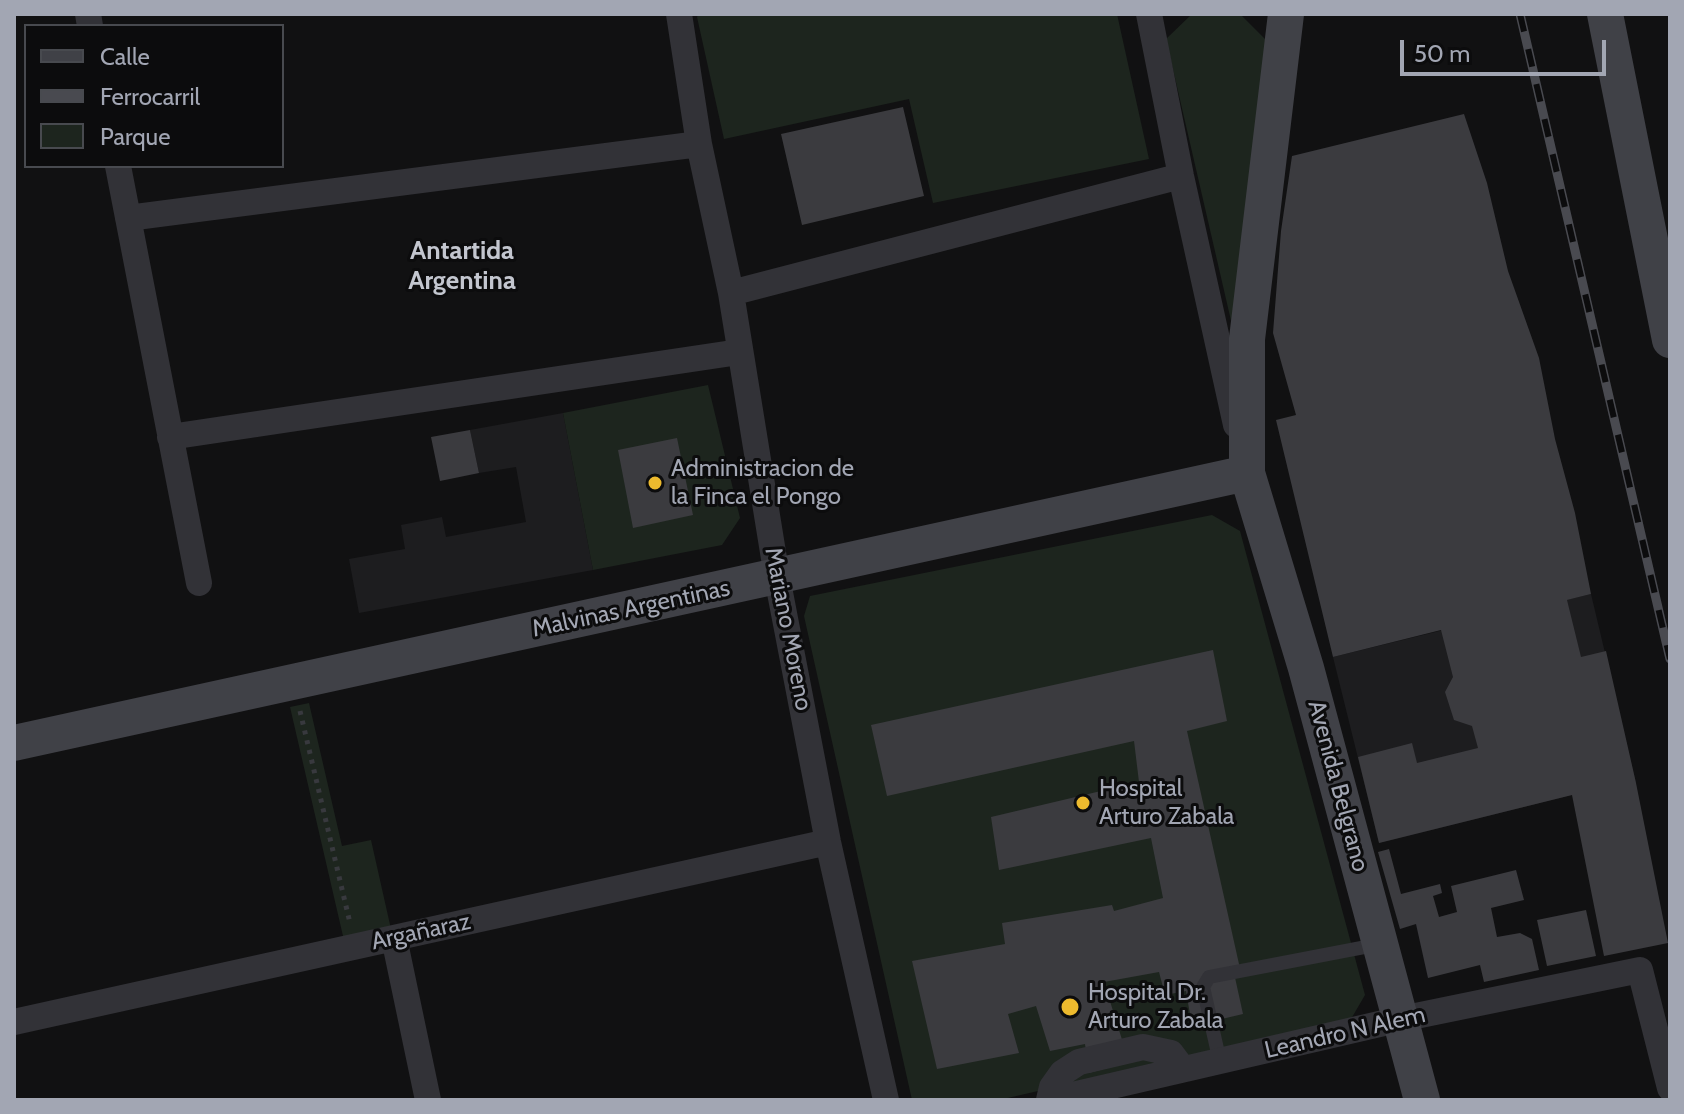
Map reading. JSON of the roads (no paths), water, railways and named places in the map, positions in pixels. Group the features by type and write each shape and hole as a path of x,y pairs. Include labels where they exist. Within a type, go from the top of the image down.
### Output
{"street":[{"name":"Mariano Moreno","path":"679,14 699,144 731,293 777,577 828,842 886,1100"},
{"path":"1149,14 1181,176 1247,473"},
{"name":"Avenida Belgrano","path":"1286,14 1247,339 1247,473 1306,668 1422,1100"},
{"path":"1605,14 1670,340"},
{"path":"128,218 699,144"},
{"path":"118,168 199,583"},
{"path":"731,293 1181,176"},
{"path":"170,437 739,352"},
{"name":"Malvinas Argentinas","path":"14,743 1247,473"},
{"name":"Argañaraz","path":"14,1022 828,842"},
{"path":"394,938 428,1100"},
{"name":"Leandro N Alem","path":"1050,1100 1401,1019 1640,970 1670,1088"}],"lane":[{"path":"1220,1062 1203,987 1209,977 1382,944"}],"railway":[{"path":"1520,14 1670,659"}],"place":[{"name":"Administracion de la Finca el Pongo","path":"655,483"},
{"name":"Hospital Arturo Zabala","path":"1083,803"},
{"name":"Hospital Dr. Arturo Zabala","path":"1070,1007"}],"district":[{"name":"Antartida Argentina","path":"462,266"}]}
